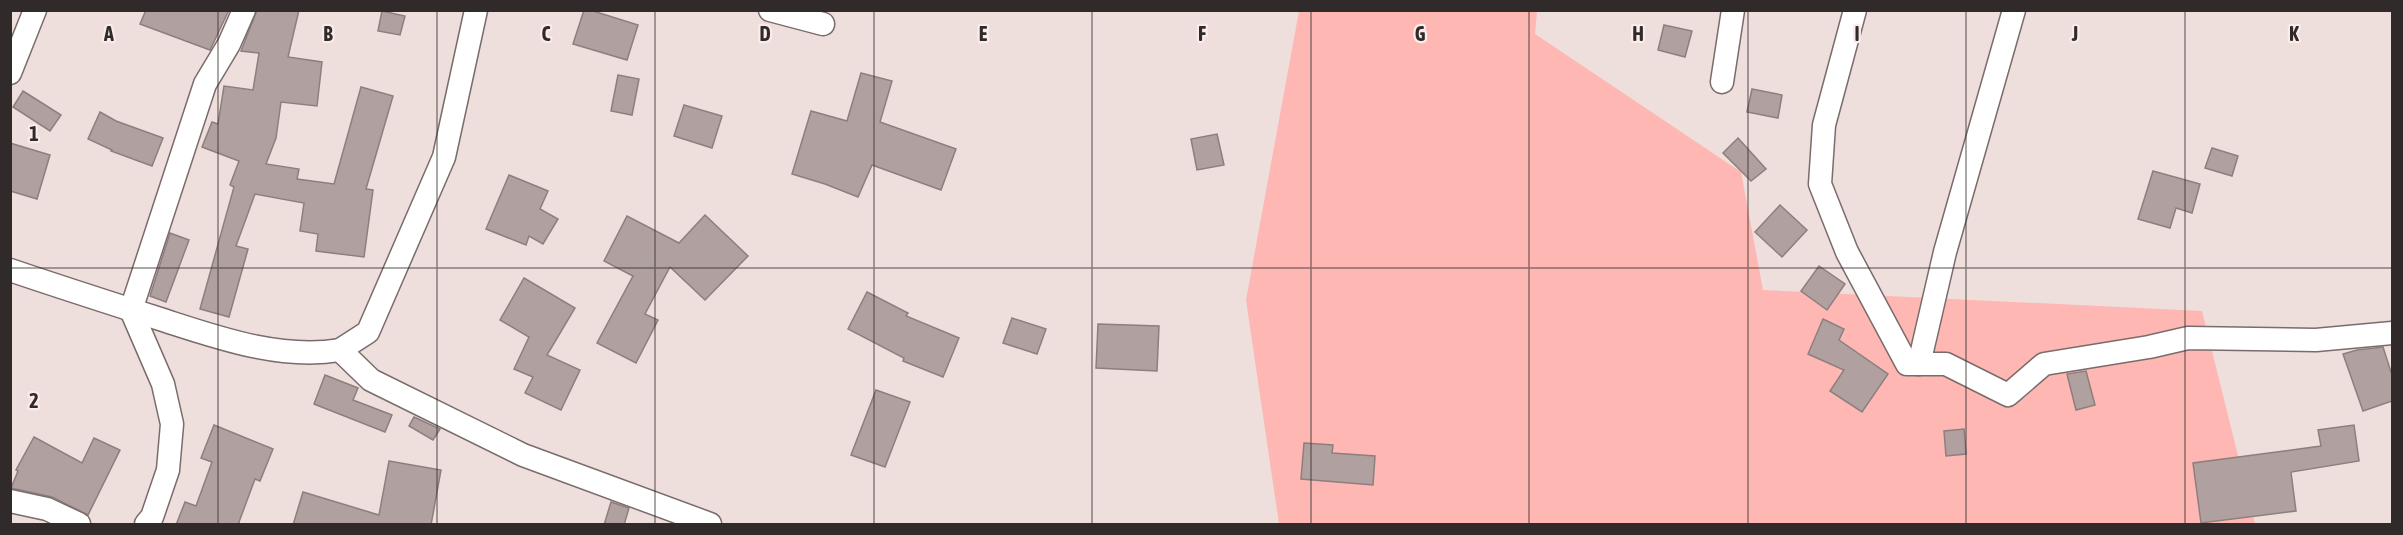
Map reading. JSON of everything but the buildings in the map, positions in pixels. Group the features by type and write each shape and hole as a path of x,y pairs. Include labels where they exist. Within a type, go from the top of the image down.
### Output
{"street":[{"path":"10,73 35,10"},
{"path":"146,525 152,517 168,470 172,424 162,384 131,310 204,84 229,44 244,10"},
{"path":"10,270 207,334 271,349 318,354 339,350 368,332 444,157 476,10"},
{"path":"770,10 823,24"},
{"path":"1722,82 1733,10"},
{"path":"1855,10 1824,125 1820,184 1847,252 1907,364 1946,364 2008,395 2044,364 2149,348 2188,338 2316,340 2392,333"},
{"path":"1920,364 1945,252 2014,10"},
{"path":"339,350 371,380 523,455 710,525"},
{"path":"10,501 46,509 79,525"}],"shaded area":[{"path":"1299,11 1537,11 1535,34 1741,172 1763,290 2202,311 2255,524 1279,524 1246,300"}]}
